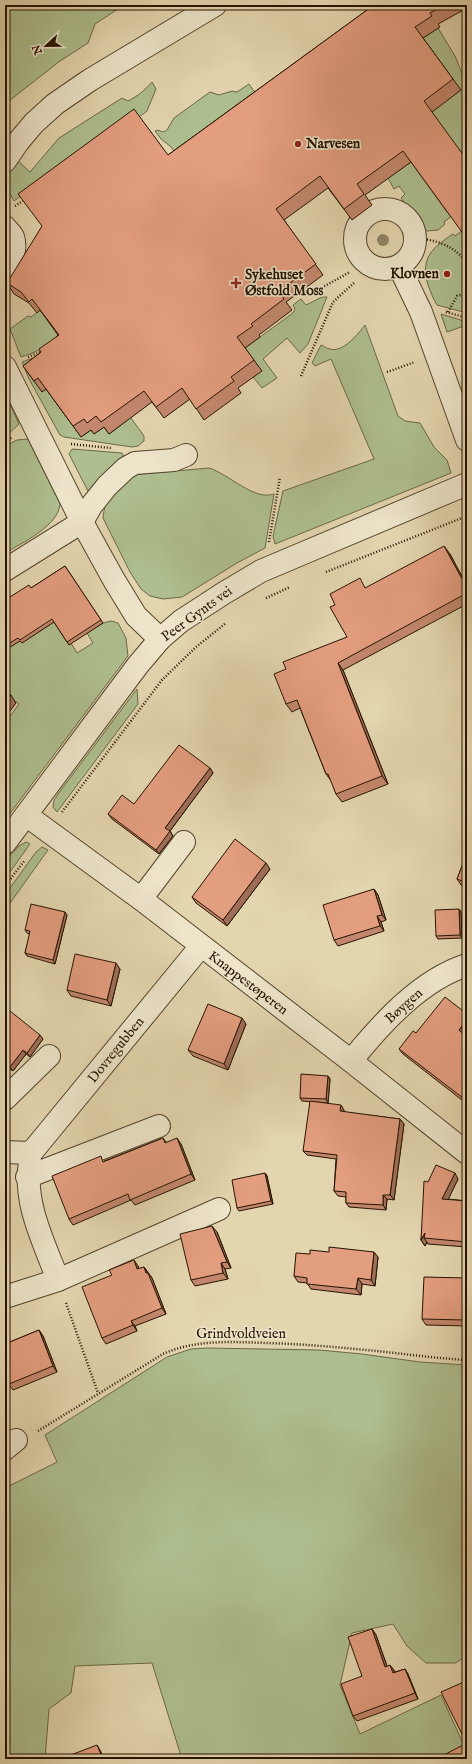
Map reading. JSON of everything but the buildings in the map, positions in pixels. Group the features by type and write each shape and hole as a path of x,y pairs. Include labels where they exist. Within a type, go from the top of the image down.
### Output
{"street":[{"path":"5,161 30,128 55,104 90,80 215,5"},
{"path":"5,271 14,251 9,217"},
{"path":"399,266 421,312 467,440"},
{"path":"14,363 82,522 136,616 160,639"},
{"path":"5,570 82,522 91,506 107,486 126,468 135,463 174,460 186,455"},
{"name":"Peer Gynts vei","path":"5,843 138,665 160,639 198,610 261,571 467,484"},
{"name":"Knappestøperen","path":"26,815 141,900 351,1061 467,1153"},
{"path":"141,900 184,842"},
{"name":"Dovregubben","path":"58,1280 30,1205 27,1177 31,1153 200,946"},
{"name":"Bøygen","path":"351,1061 369,1039 408,1001 434,981 458,967 467,965"},
{"path":"5,1099 49,1056"},
{"path":"27,1177 159,1126"},
{"path":"5,1152 31,1153"},
{"path":"5,1297 58,1280 219,1209"}],"path":[{"path":"9,217 26,198"},
{"path":"424,239 449,246 462,255 467,264"},
{"path":"303,290 307,296 350,272"},
{"path":"301,376 333,302 354,283"},
{"path":"448,312 457,296 467,293"},
{"path":"14,363 49,348"},
{"path":"387,372 435,354"},
{"path":"269,544 280,476"},
{"path":"325,572 467,516"},
{"path":"260,601 292,586"},
{"path":"5,886 162,680 196,647 226,622"},
{"path":"58,1280 98,1393"},
{"name":"Grindvoldveien","path":"10,1445 49,1426 98,1393 168,1351 203,1342 320,1345 467,1360"}],"green space":[{"path":"5,5 124,5 95,24 88,43 60,61 5,104"},
{"path":"438,28 455,56 467,86 467,160 430,113 423,38"},
{"path":"152,82 156,89 147,111 131,123 76,156 14,201 8,189 7,180 16,159 30,172 59,138 122,98 128,101 132,99 147,88"},
{"path":"249,84 258,97 183,161 155,131 157,130 163,132 167,130 174,118 210,92 219,95 232,91 237,92"},
{"path":"411,162 447,212 453,215 444,222 445,224 438,230 427,231 423,228 401,198 405,194 399,186 394,189 388,178"},
{"path":"463,230 467,235 465,236 467,240 467,313 437,305 428,285 426,276 427,261 434,249 453,234 455,236"},
{"path":"322,297 327,297 308,344 300,353 287,338 263,359 277,378 262,388 253,377 261,371 245,348 293,313 295,309 293,305 301,299 306,305"},
{"path":"40,310 58,335 41,349 21,357 10,329 28,316 31,317"},
{"path":"441,314 467,322 467,334 464,326 447,332"},
{"path":"365,325 398,416 405,421 420,423 434,447 447,460 451,473 275,544 273,536 283,491 374,459 331,359 315,366 312,363 321,345 329,349 345,346"},
{"path":"41,355 42,392 46,389 81,437 91,430 94,434 104,427 109,434 120,426 115,396 144,436 144,441 138,446 132,447 64,437 60,435 29,379 22,362"},
{"path":"5,396 7,397 19,424 5,437"},
{"path":"28,439 60,503 54,519 47,526 30,539 5,553 5,446 17,440"},
{"path":"72,449 122,453 124,457 89,493 69,454"},
{"path":"209,468 258,494 274,494 265,548 237,563 182,597 163,599 150,596 141,589 130,572 103,518 105,504 131,475"},
{"path":"111,621 118,623 126,638 128,656 5,820 5,723 19,704 5,694 5,646 20,641 22,643 54,622 69,645 71,643 77,653 93,643 87,633 103,623"},
{"path":"137,689 138,704 57,812 53,807 54,800"},
{"path":"26,842 30,844 5,879 5,861 19,846"},
{"path":"42,847 48,850 5,910 5,895 36,852"},
{"path":"191,1349 319,1350 420,1362 467,1365 467,1656 455,1663 426,1663 407,1646 393,1624 352,1633 340,1685 360,1734 441,1695 466,1750 435,1759 182,1759 152,1663 75,1666 71,1693 49,1709 45,1759 5,1759 5,1488 57,1462 45,1435 167,1357"}],"place":[{"name":"Narvesen","path":"298,144"},
{"name":"Klovnen","path":"447,274"},
{"name":"Sykehuset Østfold Moss","path":"236,283"}]}
